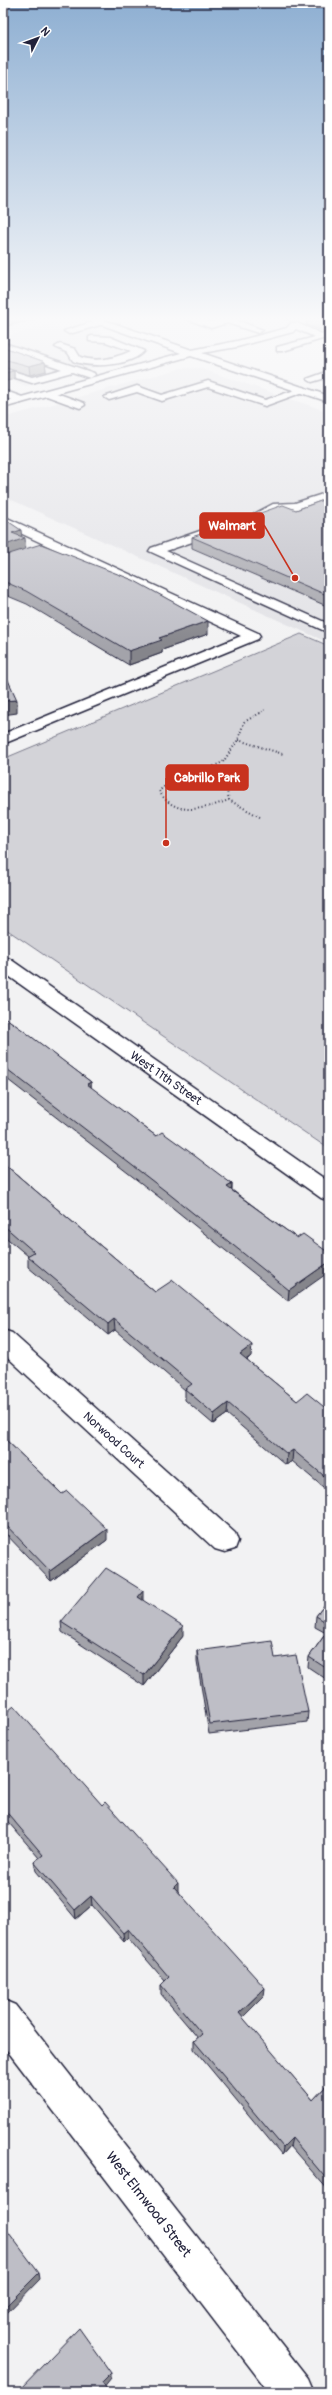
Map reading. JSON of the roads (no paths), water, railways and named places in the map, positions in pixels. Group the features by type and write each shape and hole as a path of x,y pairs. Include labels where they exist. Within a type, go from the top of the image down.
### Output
{"main road":[{"path":"250,517 277,507 296,507 329,496"},
{"path":"3,520 253,636 3,739"},
{"path":"228,525 155,551 329,629"},
{"path":"37,552 58,545"},
{"name":"West 11th Street","path":"3,963 329,1193"},
{"name":"Norwood Court","path":"3,1339 225,1542"},
{"name":"West Elmwood Street","path":"3,2017 294,2392"}],"place":[{"name":"Walmart","path":"295,578"},
{"name":"Cabrillo Park","path":"166,843"}]}
